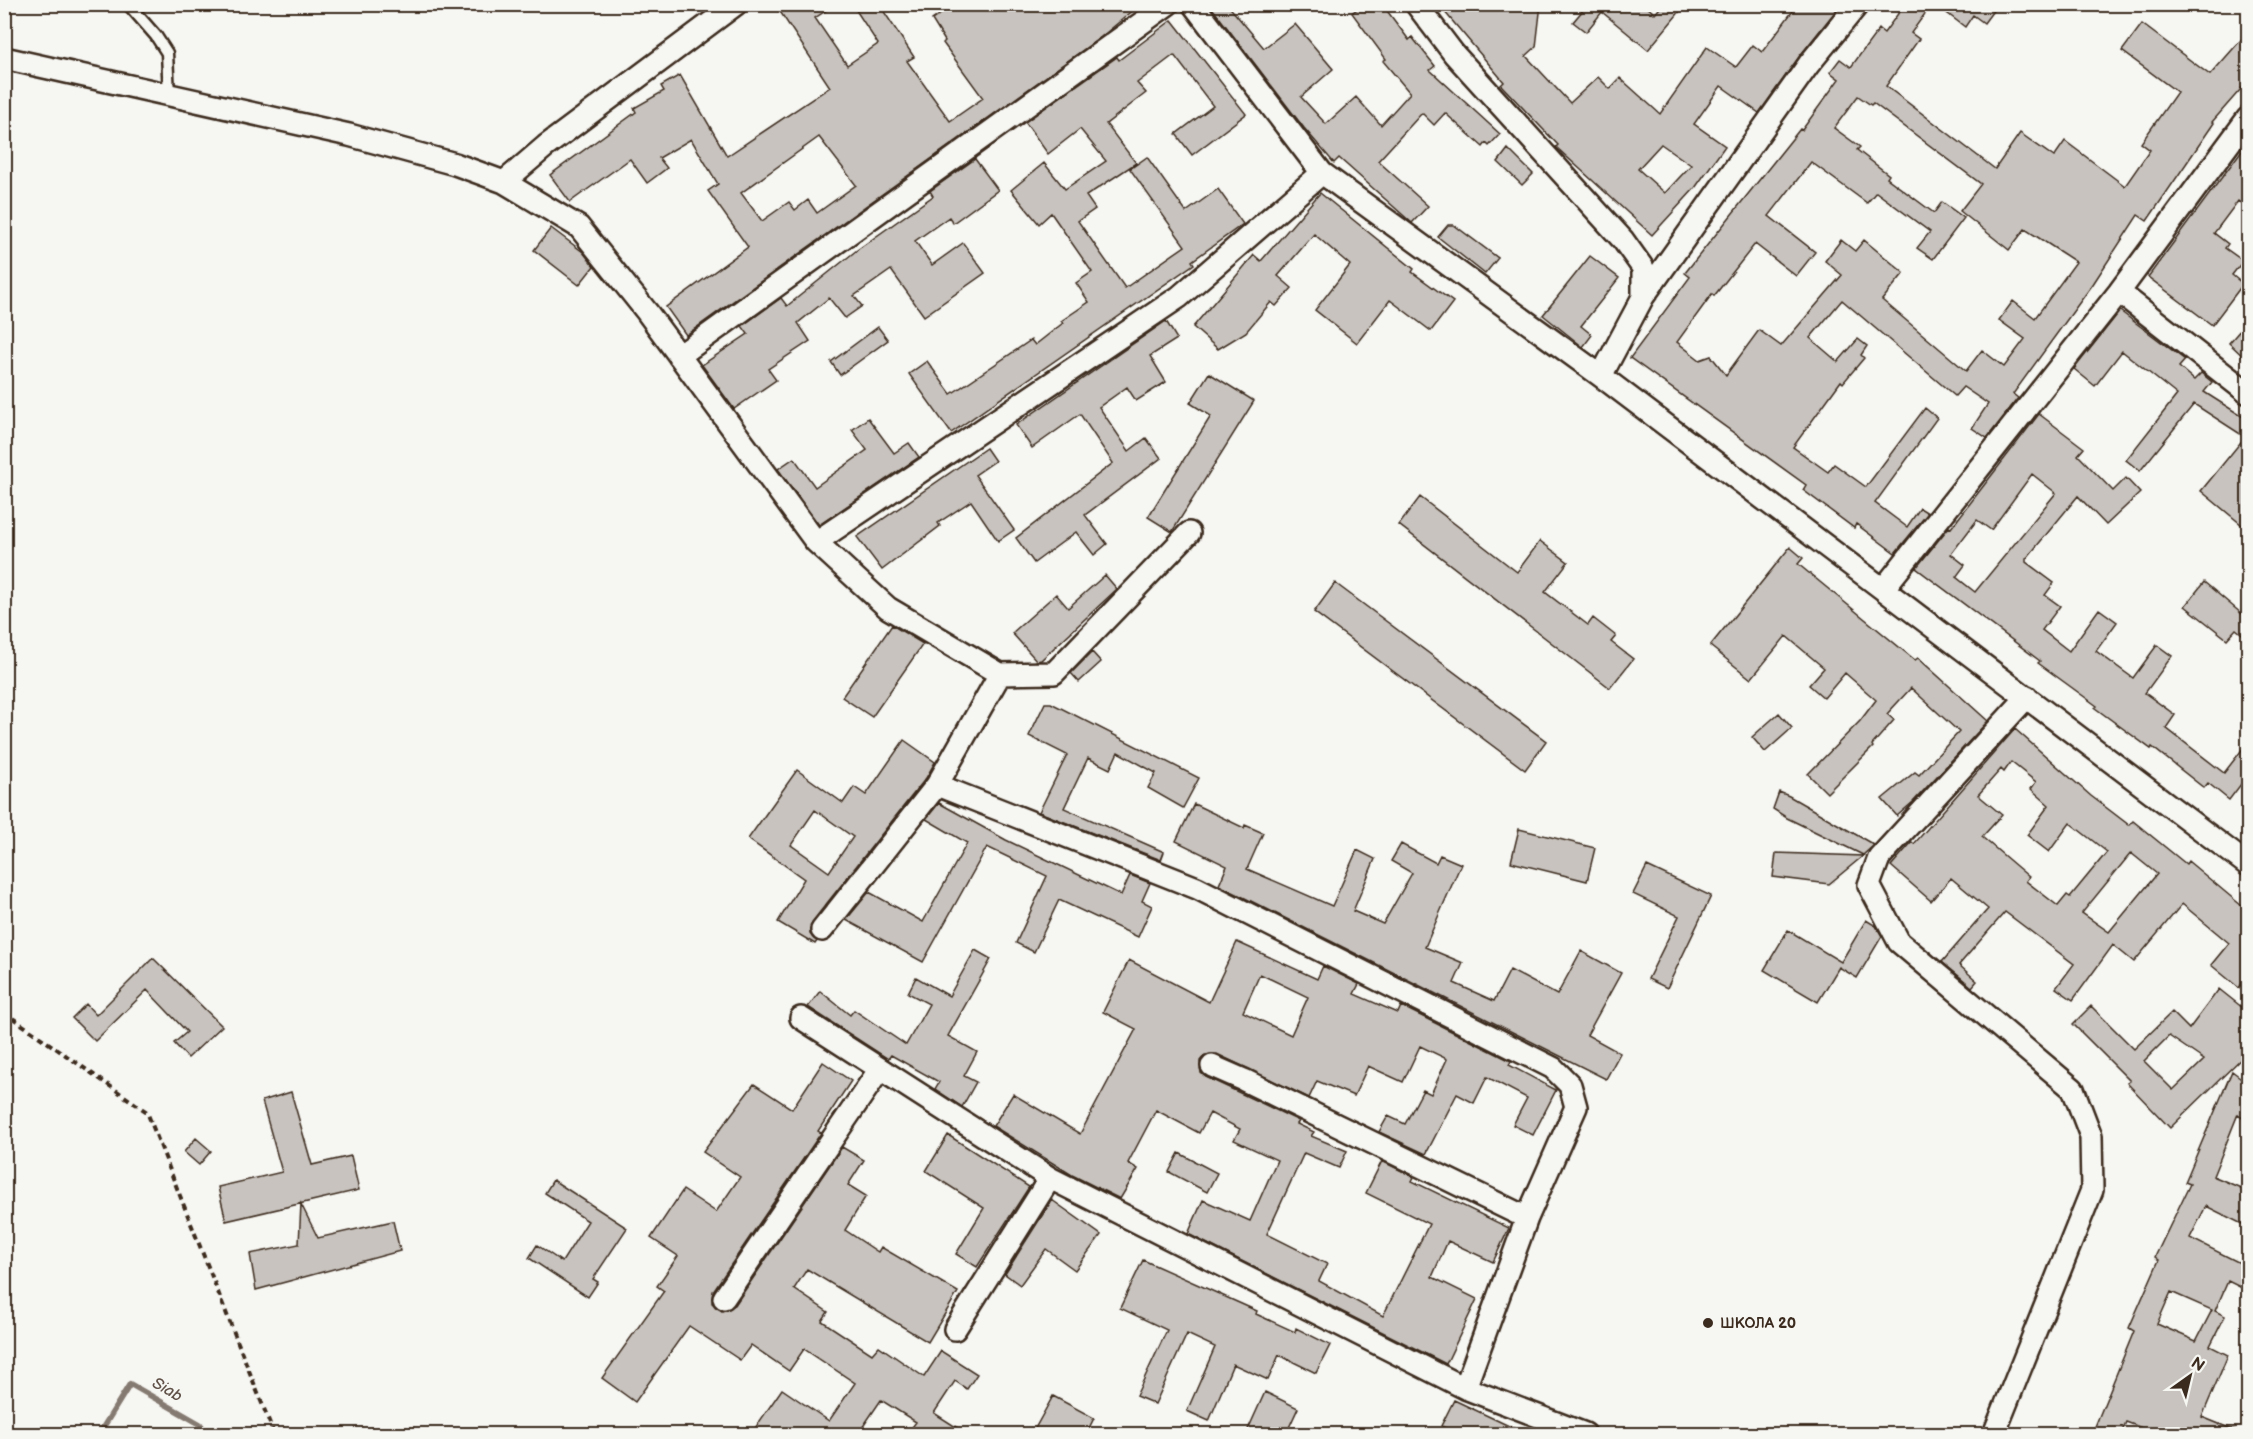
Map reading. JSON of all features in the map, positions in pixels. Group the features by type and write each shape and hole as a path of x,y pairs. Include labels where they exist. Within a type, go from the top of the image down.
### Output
{"street":[{"path":"504,182 546,146 736,4"},
{"path":"680,356 1168,4"},
{"path":"1193,4 1322,173 1601,376 2248,865"},
{"path":"1416,4 1454,54 1623,240 1643,268 1644,297"},
{"path":"1601,376 1644,297 1809,64 1858,4"},
{"path":"4,58 168,88 455,164 504,182 579,227 680,356 816,542 888,608 1000,674 1054,673 1189,533"},
{"path":"1884,588 2119,292 2248,118"},
{"path":"816,542 1179,297 1322,173"},
{"path":"2119,292 2248,393"},
{"path":"822,930 937,785 1000,674"},
{"path":"1995,1434 2092,1190 2091,1136 2073,1089 1899,942 1869,885 1879,858 2027,697"},
{"path":"937,785 1197,888 1553,1068 1570,1085 1576,1107 1527,1218 1465,1388"},
{"path":"801,1018 1050,1178 1465,1388 1585,1434"},
{"path":"1212,1066 1527,1218"},
{"path":"724,1298 880,1069"},
{"path":"955,1329 1050,1178"}],"lane":[{"path":"128,4 156,36 166,53 168,88"}],"path":[{"path":"4,1012 147,1112 274,1434"}],"building":[{"path":"775,4 836,4 815,18 847,65 878,44 852,4 879,4 914,57 907,61 950,121 983,98 943,43 945,41 932,20 955,4 1141,4 1101,37 686,335 666,307 748,247 708,191 718,184 691,139 659,158 667,168 647,183 630,159 570,202 550,175 636,112 634,108 664,91 661,86 680,75 727,156 830,87","holes":["819,137 856,185 817,213 808,200 795,210 789,202 762,221 741,193"]},
{"path":"1209,4 1227,4 1264,48 1295,24 1333,69 1301,97 1326,124 1356,97 1381,125 1410,93 1383,61 1386,59 1352,13 1363,4 1382,4 1409,40 1412,37 1435,66 1430,70 1500,134 1489,146 1486,143 1483,147 1445,113 1434,125 1422,113 1378,161 1428,206 1412,223 1339,158 1334,163 1304,128"},
{"path":"1438,4 1541,4 1536,47 1526,56 1570,103 1598,77 1610,89 1620,78 1660,114 1707,47 1736,67 1753,45 1762,52 1798,4 1841,4 1759,113 1721,86 1694,124 1725,146 1695,188 1652,235 1556,147 1558,145 1501,85 1504,82","holes":["1661,144 1691,165 1665,193 1638,169"]},
{"path":"1588,4 1644,4 1655,14 1663,4 1686,4 1648,50 1602,12 1586,32 1573,22"},
{"path":"1905,4 1932,4 1911,33 1919,39 1886,86 1995,169 2020,133 2054,157 2065,141 2125,186 2150,150 2141,143 2177,92 2122,51 2142,24 2210,75 2248,32 2248,81 2212,122 2214,123 2147,221 2138,215 2093,284 2013,394 2018,398 1987,438 1972,428 1988,404 1963,387 1955,396 1842,300 1810,338 1838,362 1858,339 1867,346 1861,355 1864,358 1843,383 1841,381 1793,447 1828,472 1834,464 1866,487 1925,408 1937,418 1875,503 1907,527 1920,508 1928,513 1895,553 1856,524 1854,528 1803,490 1806,485 1630,358 1690,277 1685,273 1800,129 1802,130 1839,79 1830,72 1840,59 1851,67 1879,29 1884,33","holes":["1858,96 1871,105 1873,103 1981,184 1960,211 2009,250 2025,229 2076,262 2035,318 2013,301 1999,320 2025,339 2004,367 1982,350 1966,371 1882,300 1904,273 1864,240 1855,251 1841,240 1825,261 1842,275 1781,346 1759,330 1726,375 1711,356 1700,360 1677,342 1712,294 1714,296 1755,244 1796,276 1815,252 1769,216 1811,162 1867,203 1876,192 1930,232 1917,248 1933,259 1964,218 1942,202 1934,213 1887,178 1889,175 1857,150 1860,147 1834,128"]},
{"path":"1935,4 1998,4 1984,23 1973,15 1965,27"},
{"path":"1172,20 1246,114 1192,155 1176,134 1213,106 1174,55 1137,83 1146,93 1106,124 1136,163 1086,196 1095,209 1078,221 1125,288 1185,246 1130,169 1147,157 1186,212 1218,189 1243,224 1192,261 1194,264 951,433 909,374 927,361 951,394 1031,340 1035,345 1063,323 1061,321 1089,302 1076,283 1092,272 1051,213 1039,224 1011,190 1044,163 1065,189 1106,161 1080,129 1048,154 1025,122 1117,57 1119,60"},
{"path":"2248,142 2248,195 2242,204 2238,201 2214,233 2228,244 2225,248 2243,261 2232,275 2243,284 2212,325 2148,277"},
{"path":"1508,149 1533,174 1522,185 1498,162"},
{"path":"975,159 998,190 953,223 949,217 915,241 932,265 963,243 985,273 924,316 891,270 854,296 862,306 845,318 829,298 798,323 810,341 768,369 776,380 734,409 702,365 748,334 742,326 781,298 787,306 857,250 933,196 930,191"},
{"path":"1320,193 1414,269 1412,272 1453,302 1431,331 1390,300 1357,343 1315,310 1350,265 1314,234 1278,276 1292,288 1276,306 1271,302 1246,332 1218,349 1193,327 1254,255 1261,261"},
{"path":"1448,225 1454,225 1498,258 1485,274 1438,237"},
{"path":"551,228 583,252 594,266 579,285 534,250"},
{"path":"1590,256 1619,278 1581,326 1592,335 1583,347 1543,315"},
{"path":"2120,311 2185,360 2179,367 2194,380 2201,373 2212,382 2204,392 2248,420 2248,530 2201,491 2245,437 2194,404 2140,471 2126,460 2177,395 2122,351 2095,386 2074,369"},
{"path":"1166,321 1177,339 1150,356 1166,382 1136,401 1127,387 1099,407 1129,451 1146,438 1161,458 1085,515 1107,544 1094,555 1076,532 1034,563 1016,538 1113,463 1080,414 1032,448 1016,425"},
{"path":"2248,321 2248,361 2229,343"},
{"path":"878,327 888,340 840,375 831,362"},
{"path":"1209,373 1254,401 1172,532 1148,517 1211,416 1190,403"},
{"path":"2039,414 2084,448 2078,455 2113,491 2126,478 2140,493 2106,525 2078,496 2026,559 2026,562 2054,583 2045,595 2060,606 2042,630 2069,651 2099,609 2117,622 2096,651 2133,678 2157,645 2172,656 2145,693 2175,715 2166,728 2224,773 2248,742 2248,775 2229,800 2208,783 2204,788 2152,747 2151,749 2095,708 2097,706 2038,663 2040,661 1916,568 1949,527 1951,528","holes":["2032,474 2056,493 1975,592 1956,577 1965,565 1951,554 1977,520 1991,530"]},
{"path":"868,418 894,453 909,443 919,457 819,525 778,469 794,458 815,487 867,450 852,430"},
{"path":"986,448 995,461 975,475 1014,530 998,541 971,501 938,523 940,526 882,570 857,537"},
{"path":"1420,497 1517,572 1540,541 1568,562 1545,592 1588,625 1593,618 1616,636 1611,642 1633,659 1610,688 1399,525"},
{"path":"1790,547 1803,558 1798,564 1915,660 1918,658 1988,721 1913,802 1897,816 1882,799 1915,772 1919,775 1959,732 1911,688 1887,714 1894,720 1872,745 1873,747 1827,793 1808,774 1860,721 1876,700 1845,673 1824,698 1809,685 1824,668 1786,636 1751,679 1710,646"},
{"path":"1105,575 1117,589 1041,660 1037,661 1012,633 1056,594 1068,608"},
{"path":"2204,582 2248,619 2248,639 2236,629 2227,639 2185,606"},
{"path":"1335,583 1546,741 1525,770 1314,612"},
{"path":"892,625 923,644 872,717 842,697"},
{"path":"1092,652 1101,662 1079,682 1071,673"},
{"path":"1045,703 1051,703 1199,778 1183,808 1148,788 1156,773 1118,752 1110,769 1088,758 1064,808 1164,852 1161,860 1039,812 1067,755 1029,736"},
{"path":"1779,713 1792,728 1765,752 1752,737"},
{"path":"2015,729 2091,796 2129,825 2133,821 2186,864 2188,861 2248,911 2248,975 2239,988 2211,965 2229,943 2182,904 2134,962 2113,945 2073,1000 2056,988 2074,964 2005,912 1959,965 1977,981 1972,987 1942,962 1988,909 1951,878 1931,901 1891,866 1912,842 1914,844","holes":["2011,762 2036,782 2031,789 2049,805 2027,835 2049,852 2070,823 2107,852 2070,897 2067,895 2058,906 2026,881 2029,877 1982,837 2002,815 1978,795 2001,769 2004,772","2131,853 2157,874 2109,932 2082,913"]},
{"path":"904,740 935,762 926,778 812,922 810,934 817,941 815,944 778,922 804,879 748,839 797,770 843,803 854,787 866,795","holes":["815,810 853,837 829,872 791,845"]},
{"path":"1779,792 1874,845 1863,855 1787,818 1773,809"},
{"path":"939,803 1006,840 1121,895 1130,875 1150,883 1142,901 1152,906 1138,937 1059,900 1034,952 1016,943 1047,876 987,847 923,962 846,920 869,892 923,922 967,843 926,819"},
{"path":"1194,804 1244,828 1245,825 1263,833 1247,869 1332,906 1357,850 1375,859 1353,911 1383,924 1412,873 1391,861 1401,844 1436,863 1440,855 1461,864 1425,947 1463,963 1454,983 1494,1001 1510,970 1557,995 1581,951 1621,973 1587,1035 1620,1053 1606,1079 1219,885 1227,866 1176,841"},
{"path":"1519,829 1595,848 1587,881 1511,862"},
{"path":"1776,853 1863,856 1829,884 1773,877"},
{"path":"1647,866 1711,896 1667,988 1648,979 1679,916 1633,894"},
{"path":"1866,920 1876,926 1882,936 1857,978 1839,967 1818,1002 1764,970 1788,930 1841,962"},
{"path":"1237,942 1317,979 1323,966 1359,984 1354,994 1398,1013 1401,1006 1511,1061 1509,1065 1556,1090 1533,1135 1513,1125 1527,1098 1487,1077 1474,1103 1457,1094 1426,1154 1379,1132 1388,1116 1405,1124 1423,1090 1431,1094 1447,1059 1420,1046 1403,1082 1368,1066 1354,1096 1317,1081 1309,1098 1217,1054 1205,1055 1200,1061 1201,1073 1206,1077 1299,1121 1297,1124 1314,1132 1311,1136 1347,1151 1339,1168 1304,1153 1267,1234 1327,1264 1319,1281 1383,1316 1429,1224 1366,1193 1382,1161 1414,1177 1412,1181 1509,1228 1493,1262 1448,1241 1432,1277 1477,1299 1446,1364 1188,1234 1203,1200 1250,1221 1277,1160 1234,1140 1240,1129 1210,1113 1199,1133 1156,1110 1128,1163 1138,1169 1120,1199 1072,1175 993,1126 1013,1094 1080,1134 1136,1029 1103,1012 1129,960 1209,1002","holes":["1260,974 1308,997 1291,1035 1243,1012"]},
{"path":"975,950 991,959 948,1036 977,1052 964,1076 976,1082 962,1107 935,1089 939,1082 891,1055 888,1059 808,1007 820,991 850,1015 854,1010 906,1045 929,1004 908,993 916,977 949,996"},
{"path":"153,958 222,1026 188,1058 174,1043 187,1032 147,990 95,1041 72,1018 86,1004 96,1015"},
{"path":"2219,989 2248,1012 2248,1052 2170,1128 2127,1083 2130,1081 2073,1024 2091,1006 2134,1049 2172,1012 2189,1029","holes":["2169,1036 2204,1060 2173,1090 2144,1061"]},
{"path":"823,1062 851,1081 818,1131 821,1133 713,1291 712,1303 722,1311 735,1305 842,1147 864,1160 848,1185 866,1196 845,1230 878,1252 881,1247 958,1292 928,1342 807,1269 794,1289 828,1312 822,1321 872,1354 879,1346 924,1377 941,1351 977,1374 967,1389 955,1381 934,1413 967,1434 907,1434 916,1422 881,1400 858,1434 751,1434 782,1389 829,1421 855,1383 804,1349 789,1371 751,1345 740,1360 689,1326 635,1402 602,1378 664,1291 657,1286 678,1256 651,1238 683,1190 716,1212 740,1177 703,1152 754,1084 792,1109"},
{"path":"2232,1071 2248,1083 2248,1121 2238,1114 2213,1176 2248,1191 2248,1227 2206,1206 2190,1238 2248,1267 2248,1291 2228,1281 2215,1311 2225,1316 2210,1346 2228,1355 2202,1417 2244,1434 2158,1434 2126,1422 2121,1434 2092,1434 2134,1331 2129,1328 2159,1260 2155,1257 2190,1184 2185,1182","holes":["2171,1292 2212,1310 2196,1341 2157,1324"]},
{"path":"291,1092 312,1165 351,1156 359,1190 226,1221 218,1187 282,1172 262,1101"},
{"path":"948,1135 1029,1187 977,1267 956,1254 984,1208 926,1171"},
{"path":"196,1138 211,1151 199,1165 184,1152"},
{"path":"1179,1153 1217,1173 1207,1192 1169,1172"},
{"path":"553,1180 627,1228 593,1279 598,1282 588,1297 529,1258 537,1245 562,1262 588,1221 545,1193"},
{"path":"1052,1200 1101,1235 1075,1270 1046,1249 1020,1285 1005,1274"},
{"path":"301,1204 318,1238 393,1221 400,1251 256,1290 250,1254 299,1244"},
{"path":"1143,1260 1257,1311 1256,1314 1295,1332 1296,1328 1330,1345 1316,1373 1279,1355 1268,1380 1233,1364 1209,1421 1187,1411 1215,1347 1187,1334 1155,1404 1136,1396 1167,1330 1120,1308"},
{"path":"1265,1392 1298,1408 1286,1434 1246,1434"},
{"path":"1053,1396 1094,1418 1086,1434 1032,1434"},
{"path":"1454,1400 1526,1434 1459,1434 1441,1426"}],"waterway":[{"name":"Siab","path":"99,1434 130,1384 200,1424 207,1434"}],"place":[{"name":"ШКОЛА 20","path":"1708,1323"}]}
